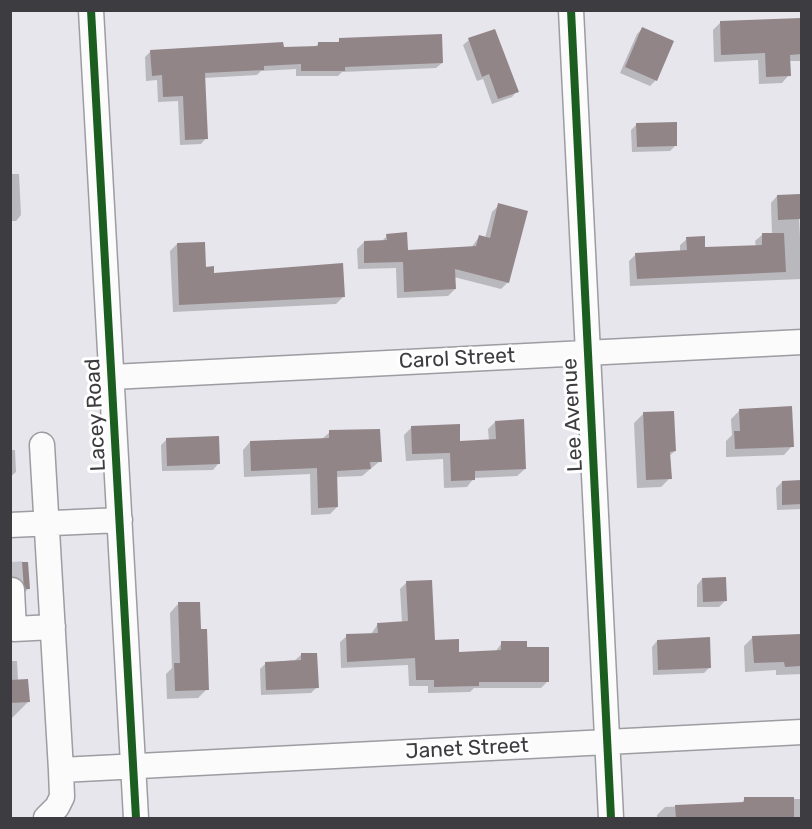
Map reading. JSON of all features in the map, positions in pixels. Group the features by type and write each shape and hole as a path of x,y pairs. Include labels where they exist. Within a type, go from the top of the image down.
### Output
{"street":[{"name":"Lacey Road","path":"90,10 136,819"},
{"name":"Lee Avenue","path":"571,10 611,819"},
{"name":"Carol Street","path":"112,377 801,342"},
{"path":"42,446 62,797 57,807 46,819"},
{"path":"10,525 120,520"},
{"path":"12,590 14,629 53,627"},
{"name":"Janet Street","path":"61,770 801,732"}],"building":[{"path":"801,18 801,54 790,55 791,76 766,77 765,53 721,55 720,21"},
{"path":"642,27 674,41 657,81 625,67"},
{"path":"495,29 519,92 498,99 489,74 482,77 468,38"},
{"path":"442,34 443,63 345,67 345,71 301,71 301,64 264,66 264,70 205,73 208,139 185,140 183,96 163,97 162,75 152,76 150,50 283,42 284,47 318,46 318,42 339,42 339,38"},
{"path":"677,122 677,146 637,147 636,123"},
{"path":"800,194 801,219 778,220 777,195"},
{"path":"498,203 528,211 509,283 455,269 456,289 404,292 403,262 364,263 364,241 387,240 386,234 407,232 408,250 476,246 479,235 490,238"},
{"path":"762,233 784,233 786,272 637,279 635,253 687,250 686,237 705,236 705,247 762,245"},
{"path":"205,242 206,267 214,266 214,273 343,263 345,297 179,305 177,243"},
{"path":"792,406 794,447 735,449 734,431 740,431 739,409"},
{"path":"674,411 676,451 670,452 672,479 646,480 643,412"},
{"path":"524,419 526,469 475,471 475,480 451,481 450,453 412,454 411,426 460,424 460,441 496,439 495,421"},
{"path":"380,429 382,462 370,462 371,469 337,471 338,507 318,508 317,468 251,471 250,441 329,438 329,430"},
{"path":"219,436 220,464 167,466 166,438"},
{"path":"801,480 801,504 782,505 782,481"},
{"path":"10,562 28,562 30,589 26,589 19,578 10,576"},
{"path":"726,577 727,601 703,602 702,578"},
{"path":"432,580 435,640 459,639 459,652 501,650 501,641 527,641 527,647 549,647 549,682 479,682 479,686 434,687 434,680 416,680 415,658 347,662 346,634 378,633 377,623 408,621 406,581"},
{"path":"178,602 200,602 201,629 207,629 209,690 175,691 174,663 180,663"},
{"path":"801,634 801,666 785,667 784,662 754,663 752,636"},
{"path":"710,637 711,668 658,670 657,640"},
{"path":"301,653 317,653 319,688 266,690 265,662 301,660"},
{"path":"28,679 30,702 10,703 10,680"},
{"path":"744,797 794,797 794,819 676,819 675,805 744,802"}],"tunnel":[{"path":"10,562 12,590"}],"cycle path":[{"path":"91,10 136,818"},
{"path":"571,10 611,818"}]}
